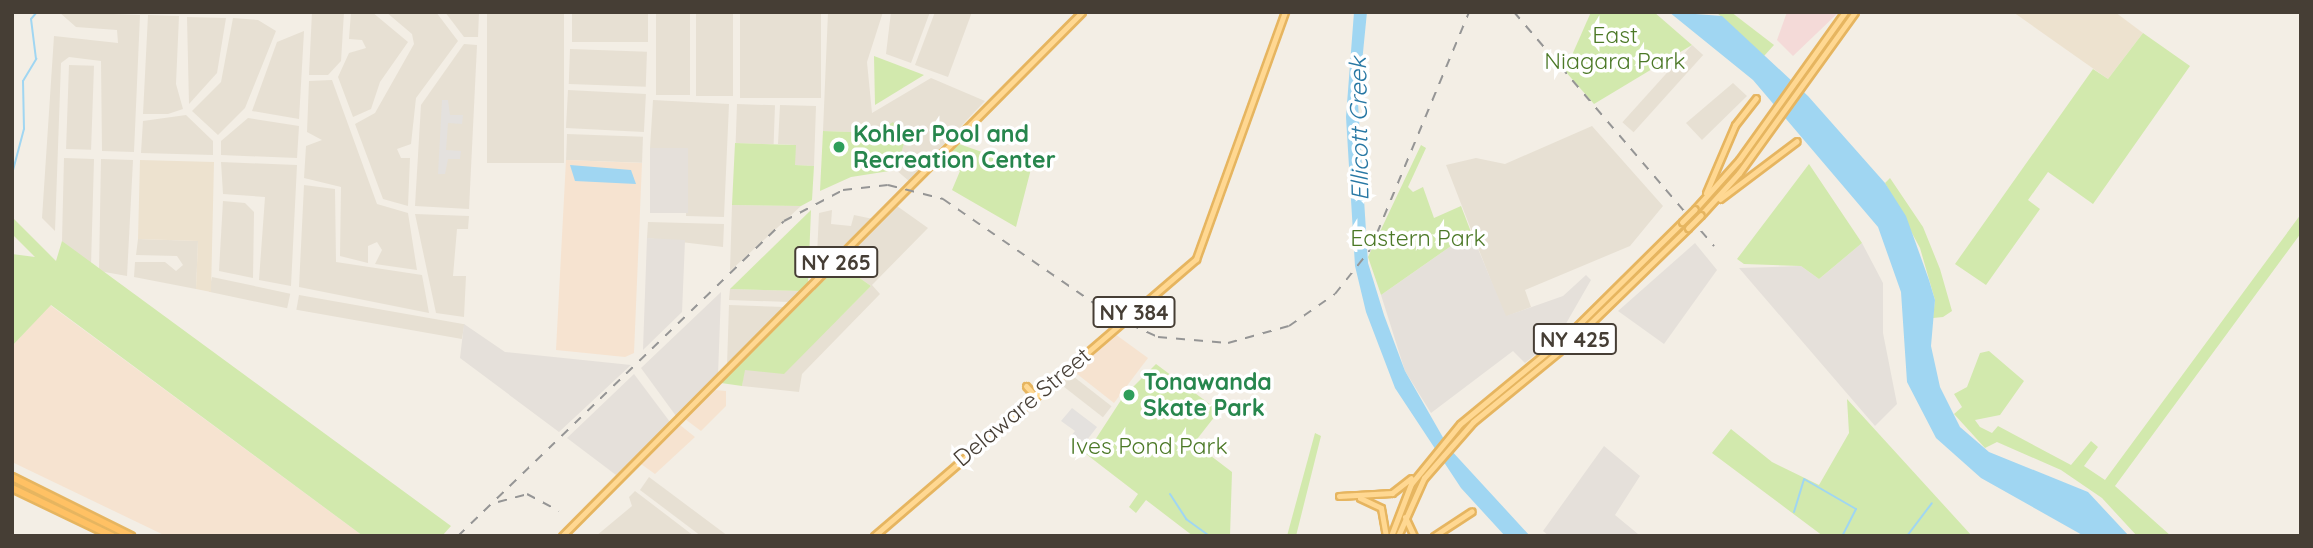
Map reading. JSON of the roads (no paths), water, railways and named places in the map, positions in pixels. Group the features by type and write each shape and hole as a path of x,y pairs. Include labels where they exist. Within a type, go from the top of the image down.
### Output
{"highway":[{"path":"12,477 131,536"},
{"path":"12,488 112,536"}],"main road":[{"name":"NY 265","path":"562,536 1082,12"},
{"name":"Delaware Street","path":"874,536 1196,259 1285,12"},
{"path":"1695,208 1761,130 1845,12"},
{"name":"NY 425","path":"1398,536 1406,511 1430,471 1454,442 1572,341 1702,213 1766,136 1854,12"},
{"path":"1695,208 1756,98"},
{"path":"1702,213 1797,141"},
{"name":"NY 425","path":"1388,536 1419,471 1450,435 1570,333 1695,208"},
{"path":"1026,386 1035,396"},
{"path":"1388,536 1377,504 1339,496 1392,493 1419,471"},
{"path":"1406,511 1413,536"},
{"path":"1437,536 1472,512"}],"water":[{"name":"Ellicott Creek","path":"1354,12 1367,12 1358,103 1368,263 1384,315 1405,371 1449,448 1530,536 1505,536 1461,488 1395,388 1366,312 1355,266 1346,117"},
{"path":"1669,12 1722,16 1808,96 1885,183 1906,216 1929,280 1935,300 1931,346 1940,387 1960,427 1989,452 2088,492 2129,536 2084,536 1981,478 1936,438 1907,382 1901,292 1878,227 1753,80"},
{"path":"570,165 631,170 636,184 575,181"}],"waterway":[{"path":"12,174 24,129 23,81 36,59 31,19 37,12"},
{"path":"1794,512 1804,479 1856,509 1842,536"},
{"path":"1170,494 1186,519 1207,534"},
{"path":"1907,536 1932,503"}],"railway":[{"path":"458,536 784,221 843,190 888,185 943,199 1114,317 1158,337 1228,343 1289,326 1335,294 1370,250 1469,12"},
{"path":"1514,12 1714,246"},
{"path":"498,502 527,494 559,511"}],"place":[{"name":"Kohler Pool and Recreation Center","path":"839,147"},
{"name":"Tonawanda Skate Park","path":"1129,395"}],"park label":[{"name":"East Niagara Park","path":"1615,48"},
{"name":"Eastern Park","path":"1418,238"},
{"name":"Ives Pond Park","path":"1149,446"}]}
